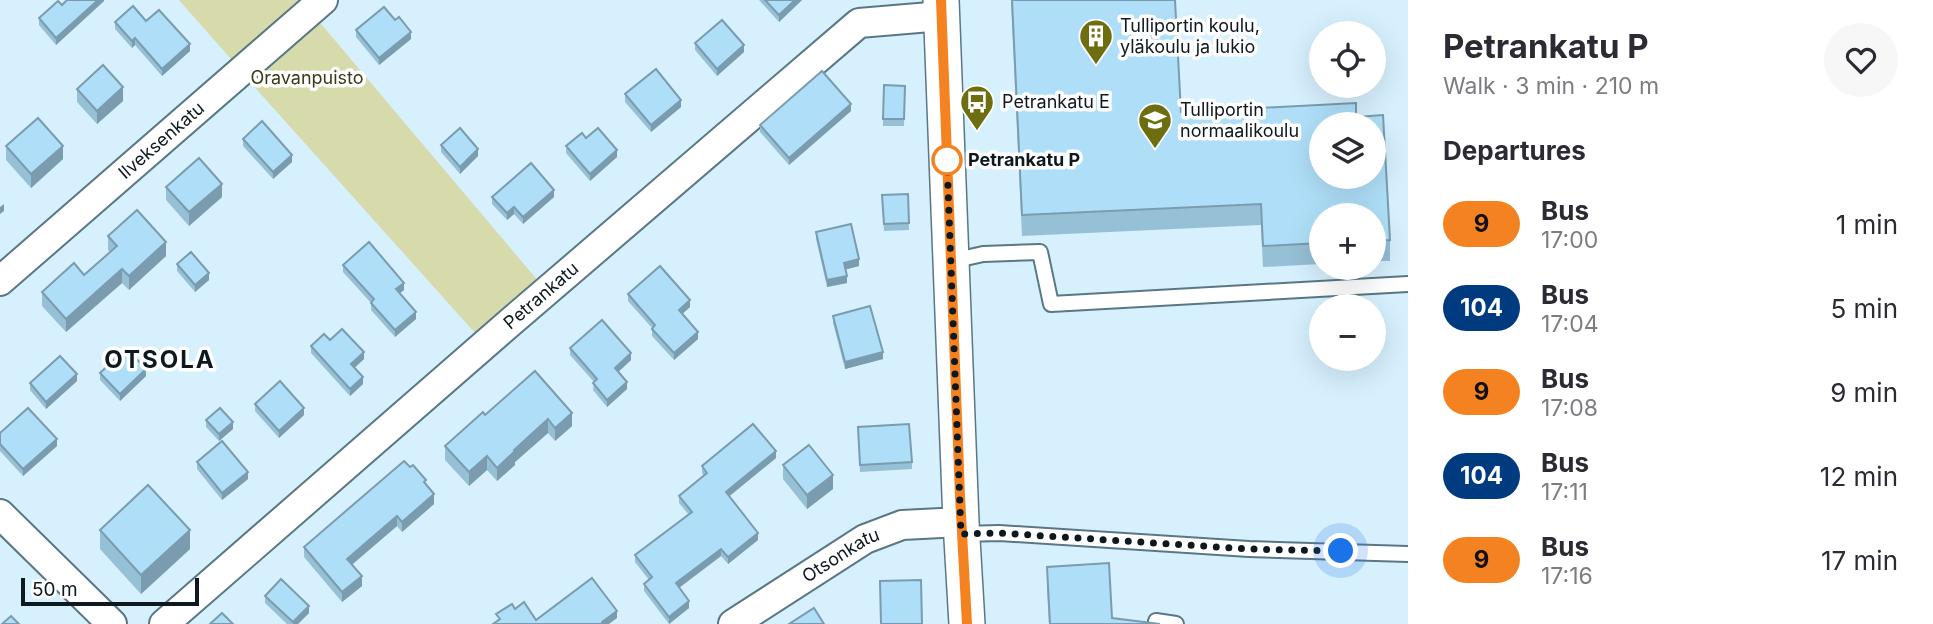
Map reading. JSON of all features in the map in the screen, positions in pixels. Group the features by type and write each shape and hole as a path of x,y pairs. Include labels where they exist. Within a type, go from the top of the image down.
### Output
{"street":[{"name":"Ilveksenkatu","path":"0,281 323,0"},
{"path":"942,8 961,528 967,624"},
{"name":"Petrankatu","path":"164,624 859,23 942,8"},
{"path":"0,514 112,624"},
{"name":"Otsonkatu","path":"733,624 865,539 902,525 961,528"}],"lane":[{"path":"951,261 983,254 1040,252 1051,304 1408,284"},
{"path":"961,528 999,533 1249,549 1408,554"},
{"path":"1156,621 1176,624"}],"green space":[{"name":"Oravanpuisto","path":"179,0 315,0 238,67"},
{"name":"Oravanpuisto","path":"311,12 545,289 484,343 242,73"}],"building":[{"path":"67,0 98,0 56,38 39,18 58,1 62,5"},
{"path":"765,0 795,0 779,15"},
{"name":"Tulliportin koulu, yläkoulu ja lukio","path":"1012,0 1175,0 1181,112 1356,103 1356,112 1309,112 1309,189 1386,189 1386,169 1390,240 1386,240 1386,203 1309,203 1309,244 1263,246 1261,204 1022,215"},
{"path":"133,6 146,21 159,10 190,44 162,69 135,38 132,41 115,22"},
{"path":"384,7 395,20 399,17 411,32 379,58 356,30"},
{"path":"722,20 744,45 717,69 695,43"},
{"path":"103,65 123,87 97,111 77,89"},
{"path":"656,69 681,100 651,125 625,94"},
{"path":"822,71 851,104 789,158 760,125"},
{"path":"884,85 905,86 904,119 883,119"},
{"path":"38,118 63,146 31,174 6,146"},
{"path":"262,121 292,155 273,172 243,139"},
{"path":"460,128 478,149 460,167 441,145"},
{"path":"598,128 617,150 590,174 566,146 582,133 586,138"},
{"path":"199,158 222,184 189,212 166,187"},
{"path":"531,163 554,190 523,217 514,207 507,213 492,197"},
{"path":"908,194 909,223 884,224 882,195"},
{"path":"137,210 166,242 129,276 122,269 66,319 42,292 74,263 84,275 117,246 108,236"},
{"path":"851,224 859,259 844,263 847,276 827,280 816,232"},
{"path":"369,242 404,283 396,289 416,312 395,330 371,303 374,299 343,265"},
{"path":"191,252 209,273 195,285 177,264"},
{"path":"660,266 690,300 679,310 698,332 674,353 652,329 655,325 628,294"},
{"path":"870,306 883,352 845,362 833,316"},
{"path":"602,320 631,353 615,368 627,382 607,400 593,383 597,379 570,348"},
{"path":"342,329 364,352 351,364 363,377 350,389 311,346 324,334 330,340"},
{"path":"126,348 146,369 120,394 100,373"},
{"path":"60,356 77,374 46,402 30,383"},
{"path":"535,371 572,413 555,428 548,419 497,468 487,456 469,472 445,446"},
{"path":"280,381 304,408 279,431 255,404"},
{"path":"28,408 57,439 23,469 0,444 0,433"},
{"path":"220,408 233,422 219,434 206,420"},
{"path":"753,424 776,451 726,492 758,533 728,557 721,549 676,583 689,601 669,617 644,584 652,577 635,555 692,512 679,496 707,473 702,466"},
{"path":"909,424 912,462 860,465 858,427"},
{"path":"222,441 248,472 222,493 197,462"},
{"path":"809,445 833,475 807,495 783,465"},
{"path":"404,461 410,467 413,465 434,494 402,522 397,516 347,559 362,576 342,592 304,547"},
{"path":"148,485 190,530 141,575 100,530"},
{"path":"1109,563 1112,618 1160,624 1050,624 1047,567"},
{"path":"592,578 617,611 602,622 603,624 493,624 500,619 496,614 512,604 515,609 524,602 536,620"},
{"path":"281,579 309,606 293,622 265,596"},
{"path":"921,580 922,624 881,624 880,581"},
{"path":"814,608 824,624 789,624"},
{"path":"222,613 233,624 210,624"},
{"path":"11,616 19,624 2,624"}],"bus line":[{"name":"9","path":"941,0 967,624"}],"place":[{"name":"Tulliportin koulu, yläkoulu ja lukio","path":"1096,66"},
{"name":"Petrankatu E","path":"977,132"},
{"name":"Tulliportin normaalikoulu","path":"1155,150"},
{"name":"Petrankatu P","path":"947,160"}],"district":[{"name":"OTSOLA","path":"160,360"}],"route":[{"path":"947,160 961,534 999,533 1249,549 1341,551"}]}
